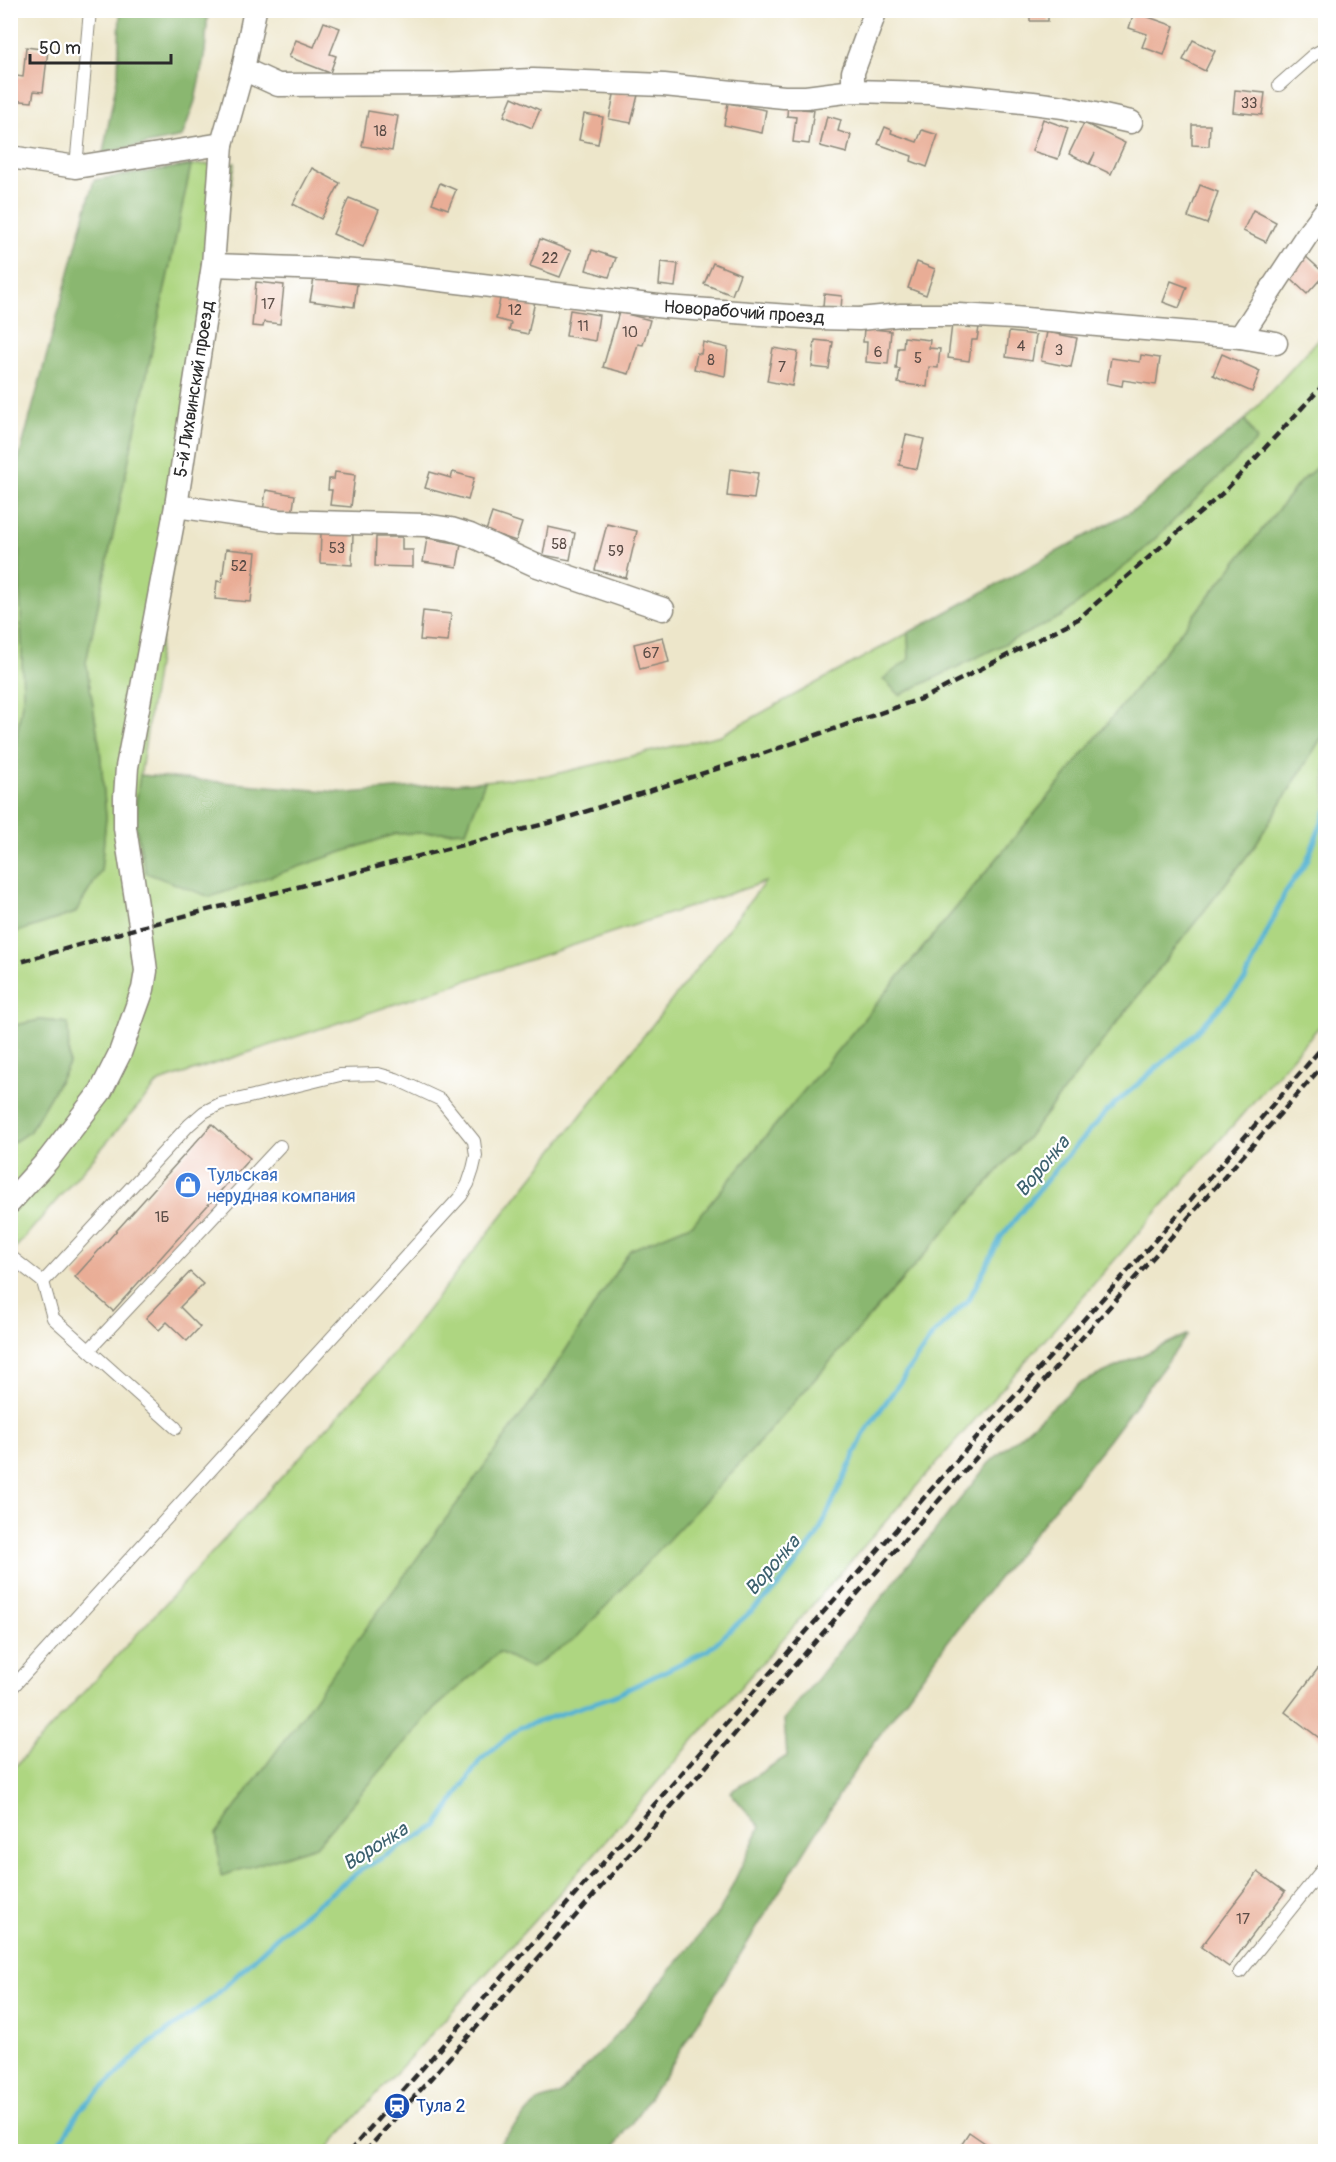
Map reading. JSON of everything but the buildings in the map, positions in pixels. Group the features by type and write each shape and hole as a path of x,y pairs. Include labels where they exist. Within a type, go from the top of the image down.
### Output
{"street":[{"name":"5-й Лихвинский проезд","path":"10,1202 48,1160 101,1091 120,1053 143,989 146,971 125,828 124,797 176,506 213,265 222,144 243,69 255,10"},
{"path":"853,91 853,72 876,10"},
{"path":"243,69 278,86 533,80 664,85 784,97 853,91 930,93 1063,107 1131,122"},
{"path":"10,157 76,167 222,144"},
{"path":"1240,337 1326,210"},
{"name":"Новорабочий проезд","path":"213,265 382,273 666,307 818,318 859,319 901,315 1014,318 1240,337 1276,343"},
{"path":"176,506 279,521 426,525 451,529 470,535 535,565 663,609"}],"lane":[{"path":"76,167 90,10"},
{"path":"1279,85 1313,55 1326,48"},
{"path":"10,1690 461,1196 473,1169 476,1156 474,1141 441,1100 404,1082 378,1074 340,1075 220,1104 204,1112 189,1125 43,1282"},
{"path":"88,1350 280,1146"},
{"path":"10,1256 43,1282 53,1318 176,1428"},
{"path":"1240,1972 1326,1865"}],"green space":[{"path":"120,11 208,11 205,52 195,101 182,137 103,153 118,74"},
{"path":"235,163 212,299 134,818 210,897 395,834 466,831 485,781 551,775 721,735 908,633 909,659 1062,616 1135,558 1257,440 1245,420 1325,332 1325,460 1300,482 1055,789 693,1224 630,1250 544,1384 434,1709 499,1652 747,1456 1027,1138 1254,847 1325,732 1325,1020 574,1877 325,2151 11,2151 11,1771 380,1370 765,882 159,1082 11,1253 11,1144 30,1131 69,1064 68,1023 40,1020 11,1026 11,934 75,913 101,871 106,817 100,749 86,662 191,165"},
{"path":"191,165 86,662 100,749 106,817 101,871 75,913 11,934 11,771 23,697 17,465 94,180"},
{"path":"1245,420 1257,440 1135,558 1062,616 900,695 883,679 909,659 908,633 1137,508"},
{"path":"1325,460 1325,732 1254,847 1027,1138 747,1456 577,1637 531,1668 499,1652 434,1709 316,1846 221,1876 216,1834 544,1384 630,1250 693,1224 1055,789 1300,482"},
{"path":"11,464 17,465 23,697 11,771"},
{"path":"140,775 349,793 485,781 466,831 395,834 210,897 146,873 134,818"},
{"path":"40,1020 68,1023 69,1064 30,1131 11,1144 11,1026"},
{"path":"1188,1334 1108,1441 948,1641 862,1759 667,2072 612,2151 492,2151 537,2102 559,2095 623,2028 721,1909 760,1827 730,1792 787,1756 784,1720 989,1463 1079,1384"}],"waterway":[{"name":"Воронка","path":"54,2152 80,2110 145,2047 213,1998 283,1931 359,1871 437,1826 480,1760 519,1728 614,1696 708,1650 776,1589 816,1538 865,1432 933,1335 969,1299 1001,1237 1058,1166 1111,1107 1188,1041 1245,980 1285,893 1307,861 1326,812"}],"railway":[{"path":"10,965 141,927 560,820 926,697 1078,619 1225,491 1326,382"},
{"path":"349,2152 965,1451 1160,1235 1326,1043"},
{"path":"365,2152 566,1927 1326,1062"},
{"path":"1322,2152 1326,2146"}],"place":[{"name":"Тульская нерудная компания","path":"188,1185"},
{"name":"Тула 2","path":"397,2106"}]}
